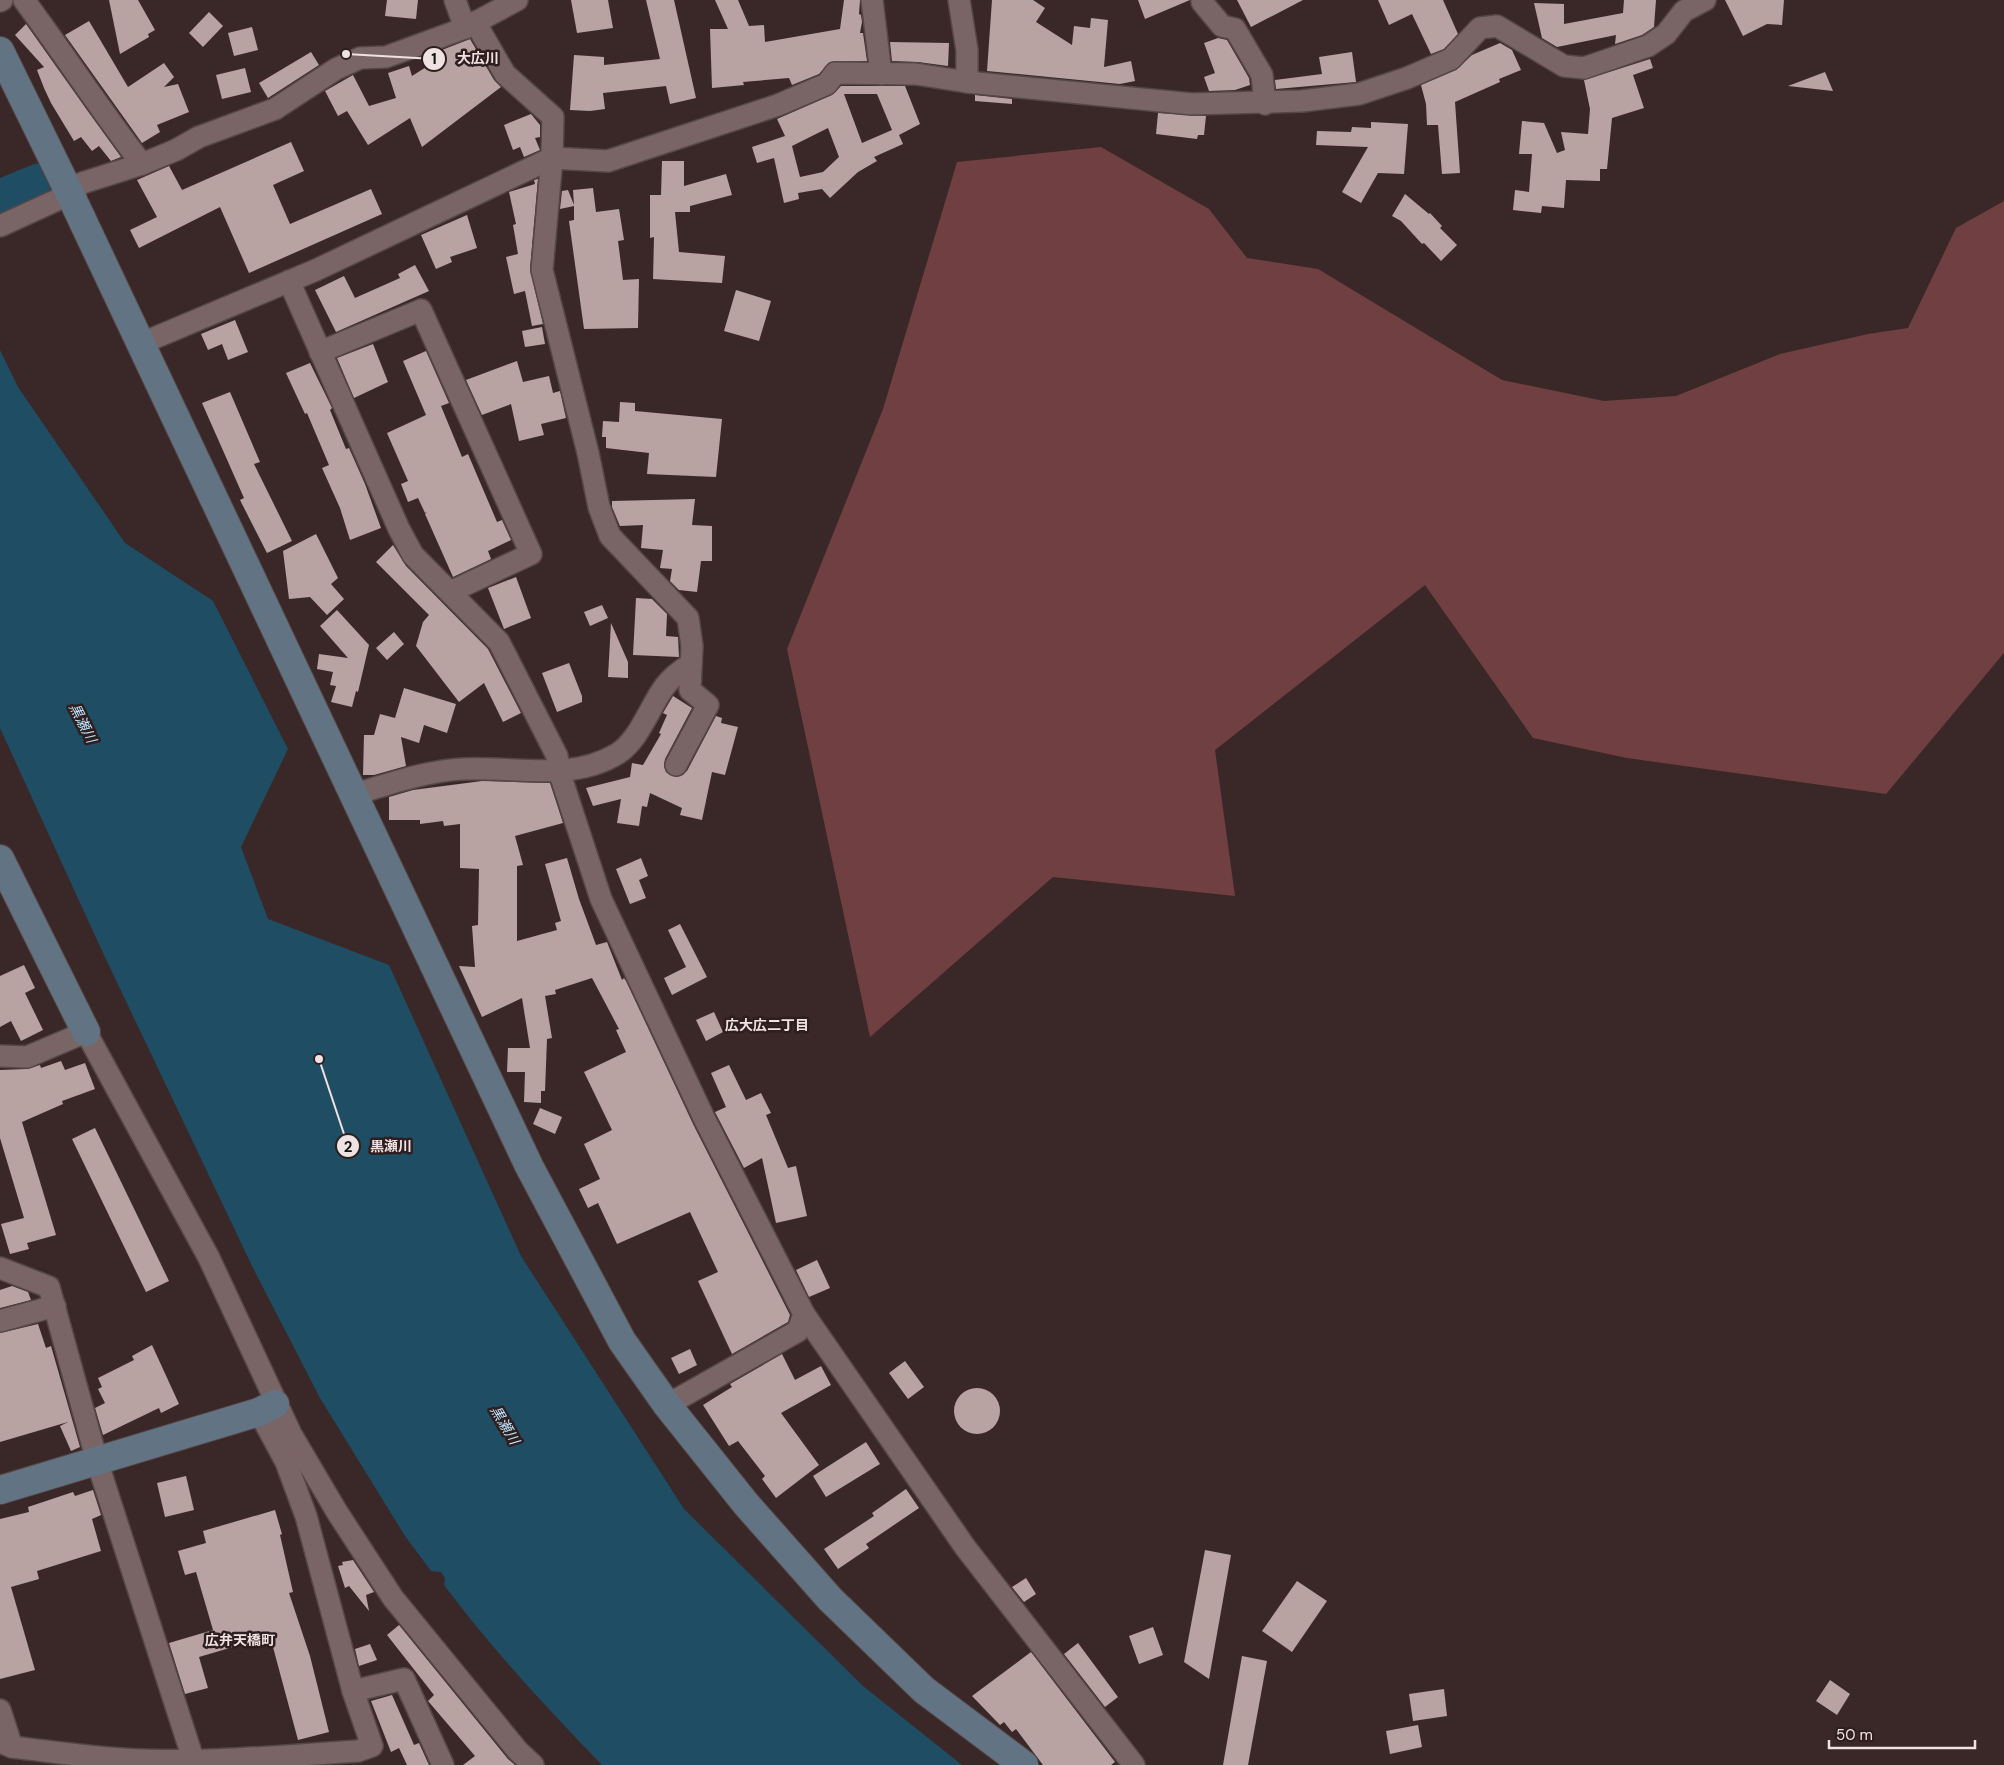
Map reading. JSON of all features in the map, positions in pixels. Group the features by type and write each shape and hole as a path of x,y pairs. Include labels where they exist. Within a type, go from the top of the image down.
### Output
{"street":[{"path":"24,0 61,50 103,114 142,164"},
{"path":"455,0 470,25 505,74 553,117 552,158 542,270 588,453 599,507 610,536 688,618 692,646 690,690 708,705 676,765"},
{"path":"0,226 62,197 82,183 142,164 176,150 199,137 275,108 336,69 360,58 386,57 470,25 517,0"},
{"path":"872,0 881,74"},
{"path":"959,0 967,50 967,82"},
{"path":"140,344 316,270 552,158 608,161 778,106 827,84 835,72 916,74 967,82 1192,104 1265,104 1359,94 1407,78 1451,59 1480,28 1497,26 1564,66 1584,68 1648,46 1666,34 1684,11 1705,0"},
{"path":"1201,1 1222,26 1235,29 1262,75 1265,104"},
{"path":"0,51 62,197 140,344 528,1166 622,1341 667,1405 746,1504 830,1599 924,1690 1024,1765"},
{"path":"289,280 399,529 413,555 499,642 557,756 559,770 601,899 705,1120 804,1314 966,1547 1134,1765"},
{"path":"320,352 421,310 531,554 450,592"},
{"path":"352,795 434,772 464,768 559,770 592,765 618,754 638,730 665,686 691,664"},
{"path":"0,859 86,1032 209,1258 267,1408 306,1516 353,1691 372,1746 358,1751 195,1762 121,1759 6,1745 0,1710"},
{"path":"0,1056 27,1056 86,1032"},
{"path":"0,1268 49,1287 97,1461 195,1762"},
{"path":"0,1322 55,1306"},
{"path":"667,1405 798,1330 804,1314"},
{"path":"0,1490 267,1408"},
{"path":"267,1408 393,1598 518,1751 533,1765"},
{"path":"353,1691 404,1679 443,1765"}],"shaded area":[{"path":"1101,147 1209,209 1247,258 1318,269 1502,380 1604,401 1676,396 1780,354 1868,334 1908,328 1956,228 2004,201 2004,653 1886,794 1627,758 1533,738 1425,585 1215,750 1235,896 1053,877 870,1037 787,649 883,409 957,162"}],"water":[{"path":"0,350 18,387 125,543 213,601 288,749 241,847 268,919 389,965 521,1256 684,1509 863,1686 962,1765 602,1765 500,1655 444,1585 445,1578 441,1572 431,1571 405,1536 320,1398 253,1268 103,953 0,728"}],"building":[{"path":"109,0 138,0 155,30 148,34 149,37 120,54"},
{"path":"387,0 418,0 416,19 385,16"},
{"path":"571,0 608,0 613,28 577,33"},
{"path":"646,0 674,0 696,98 670,104 666,86 603,93 605,109 590,111 570,110 574,55 604,57 604,65 660,59"},
{"path":"715,0 738,0 749,26 764,25 765,42 840,29 844,0 860,0 859,14 861,15 862,22 860,33 863,33 867,61 830,62 819,74 792,85 789,78 743,82 744,85 712,88 710,29 728,29"},
{"path":"992,0 1033,0 1045,8 1036,22 1072,45 1074,26 1090,28 1091,18 1108,20 1104,67 1131,61 1135,81 1120,84 987,71"},
{"path":"1138,0 1190,0 1145,19"},
{"path":"1237,0 1303,0 1251,27"},
{"path":"1378,0 1443,0 1458,34 1444,49 1431,54 1412,14 1389,25"},
{"path":"1624,0 1656,0 1654,27 1642,35 1615,44 1616,35 1557,47 1542,38 1534,3 1564,4 1564,24 1623,13"},
{"path":"1725,0 1784,0 1782,25 1767,24 1743,36"},
{"path":"209,12 223,26 203,47 189,33"},
{"path":"89,21 128,87 164,63 174,77 164,87 178,84 189,112 157,125 160,132 142,143 65,35"},
{"path":"26,24 121,157 111,161 99,146 92,151 81,137 74,141 44,88 37,70 44,67 15,35"},
{"path":"252,27 258,50 234,56 228,33"},
{"path":"1218,38 1227,40 1249,78 1250,85 1235,90 1209,91 1204,77 1215,73 1204,43"},
{"path":"470,39 494,80 501,87 422,147 410,118 368,145 347,111 338,116 325,91 353,75 369,106 396,98 388,73 409,66 412,76 445,55 442,50"},
{"path":"890,42 949,43 948,66 892,61"},
{"path":"1500,43 1512,50 1521,70 1499,79 1500,82 1455,102 1460,173 1442,174 1438,125 1427,125 1426,104 1421,85 1456,70 1472,55"},
{"path":"311,52 319,65 268,98 259,83"},
{"path":"1352,52 1356,82 1276,89 1275,80 1322,74 1319,57"},
{"path":"1650,59 1653,68 1633,75 1644,108 1612,118 1607,169 1600,169 1600,181 1566,180 1564,208 1542,206 1541,213 1513,210 1515,190 1529,192 1532,154 1519,154 1522,121 1544,123 1557,153 1565,150 1561,132 1588,134 1590,109 1584,80"},
{"path":"245,68 251,92 222,99 216,75"},
{"path":"1825,72 1833,91 1788,86"},
{"path":"841,86 905,86 920,124 899,135 903,144 874,157 877,161 858,172 830,198 822,189 798,193 799,199 784,203 774,158 757,163 752,147 785,136 777,119 832,95","holes":["844,94 877,94 892,130 862,143","828,128 839,157 823,172 800,177 792,146"]},
{"path":"975,95 1012,99 1012,104 975,101"},
{"path":"1158,113 1206,116 1204,135 1198,135 1197,139 1156,134"},
{"path":"531,114 540,125 540,137 535,138 540,150 524,157 520,147 513,150 504,125"},
{"path":"1371,122 1408,124 1404,174 1378,173 1361,203 1342,192 1368,147 1316,145 1317,131 1351,132 1352,127 1371,128"},
{"path":"291,142 304,171 273,185 290,224 371,189 382,214 249,273 220,207 139,248 130,230 157,217 137,180 169,166 182,190"},
{"path":"662,161 684,161 684,186 726,174 732,195 690,206 690,212 675,212 679,252 725,256 722,283 653,279 654,237 650,238 650,195 661,195"},
{"path":"538,179 530,269 543,324 532,326 525,291 514,294 506,257 518,254 513,225 516,224 509,192 535,184 534,180"},
{"path":"593,188 596,212 619,209 624,240 618,241 623,280 639,279 638,328 584,329 569,221 574,220 574,206 560,209 562,191 568,190 574,205 573,190"},
{"path":"1405,194 1430,213 1442,226 1440,228 1457,245 1441,261 1401,221 1392,216"},
{"path":"467,215 477,248 450,257 452,262 436,269 421,235"},
{"path":"415,265 429,291 336,332 315,290 344,276 355,298 400,278 398,274"},
{"path":"736,290 771,301 759,341 724,331"},
{"path":"235,320 248,352 228,360 222,344 208,350 201,334"},
{"path":"542,327 545,344 525,347 522,331"},
{"path":"373,344 388,382 354,398 337,358"},
{"path":"426,351 449,403 441,406 462,457 468,454 497,522 502,520 511,540 488,551 491,559 453,577 425,514 427,512 425,513 418,498 408,502 401,484 408,481 387,433 426,415 403,361"},
{"path":"517,361 523,382 549,376 553,393 560,391 566,418 541,424 544,435 519,441 511,404 482,415 466,380"},
{"path":"310,363 332,408 330,410 346,449 349,448 365,484 381,528 350,540 340,508 322,468 329,465 307,413 305,414 286,373"},
{"path":"230,392 260,462 254,464 292,541 267,553 240,500 244,498 202,403"},
{"path":"620,402 635,403 635,411 722,419 716,477 647,474 649,453 606,448 606,437 602,437 603,421 619,422"},
{"path":"695,499 692,525 712,526 712,561 701,561 697,592 679,590 670,581 672,569 660,568 663,550 641,548 643,525 620,526 612,507 612,501"},
{"path":"316,534 338,578 331,584 344,599 327,615 310,597 289,599 283,551"},
{"path":"393,545 406,566 488,649 521,713 503,722 484,683 459,702 416,646 423,622 429,615 376,562"},
{"path":"516,577 531,618 504,629 488,588"},
{"path":"636,598 652,599 667,614 666,636 678,637 679,657 633,655"},
{"path":"602,605 608,618 590,626 584,612"},
{"path":"337,610 369,645 358,692 356,691 352,707 331,702 336,686 330,685 333,672 317,669 319,654 348,658 320,626"},
{"path":"611,623 628,662 628,678 608,677"},
{"path":"394,632 404,644 387,660 376,648"},
{"path":"569,663 582,696 582,702 557,712 542,673"},
{"path":"404,688 456,704 447,733 424,725 419,743 401,737 406,766 374,775 363,775 364,735 374,735 380,714 395,718"},
{"path":"673,696 692,708 665,759 664,766 666,772 676,777 687,771 716,716 722,718 721,723 738,727 725,775 712,772 702,820 680,815 682,808 650,793 647,807 642,806 639,826 617,823 621,799 593,806 586,788 630,777 632,763 643,765 661,734 659,733 667,715 663,713"},
{"path":"482,781 550,783 563,823 515,836 523,865 517,866 517,941 557,930 555,923 561,921 545,864 567,858 579,899 596,945 607,942 622,980 624,978 626,981 694,1126 790,1315 788,1322 732,1354 698,1281 718,1272 690,1212 617,1244 598,1203 588,1208 579,1189 600,1179 584,1144 612,1130 584,1072 626,1052 616,1030 619,1029 592,978 555,990 556,994 545,996 552,1038 547,1039 545,1091 541,1091 541,1103 524,1102 525,1072 507,1072 508,1048 530,1048 522,998 482,1017 459,966 475,967 472,926 478,925 479,869 460,868 460,824 444,826 443,821 420,824 420,820 389,820 389,797 413,790"},
{"path":"641,858 648,876 639,880 646,898 630,904 616,869"},
{"path":"680,924 707,977 672,995 664,978 686,967 668,930"},
{"path":"24,965 35,988 25,993 43,1030 21,1041 11,1021 0,1027 0,976"},
{"path":"714,1012 723,1032 706,1041 696,1020"},
{"path":"61,1061 65,1070 85,1063 95,1089 62,1101 63,1104 22,1122 56,1235 27,1243 29,1249 10,1254 1,1224 24,1218 0,1138 0,1070 27,1069 40,1065 41,1068"},
{"path":"729,1065 746,1100 761,1093 771,1113 766,1115 788,1168 796,1166 807,1216 776,1223 762,1158 744,1168 715,1112 726,1107 711,1073"},
{"path":"540,1108 562,1117 555,1134 533,1124"},
{"path":"95,1128 169,1281 146,1292 72,1139"},
{"path":"817,1260 830,1288 809,1297 796,1270"},
{"path":"12,1286 28,1292 31,1300 0,1308 0,1290"},
{"path":"38,1324 46,1348 51,1346 80,1447 71,1451 60,1426 68,1422 0,1442 0,1333"},
{"path":"152,1345 179,1404 161,1413 159,1408 103,1435 95,1408 105,1403 98,1389 102,1387 98,1378 134,1360 132,1356"},
{"path":"690,1349 697,1365 679,1374 671,1358"},
{"path":"782,1354 795,1380 821,1366 831,1385 781,1413 819,1465 776,1498 762,1479 765,1476 738,1441 729,1446 703,1405 732,1387 730,1384"},
{"path":"905,1361 924,1387 908,1399 889,1373"},
{"path":"972,1388 982,1388 996,1398 1000,1411 996,1424 990,1430 982,1434 972,1434 958,1424 954,1416 954,1406 964,1392"},
{"path":"866,1442 880,1464 826,1497 813,1476"},
{"path":"186,1476 194,1510 165,1517 157,1483"},
{"path":"906,1489 919,1508 866,1544 869,1548 838,1569 824,1549 874,1516 872,1513"},
{"path":"93,1490 101,1515 92,1519 101,1551 37,1571 39,1579 11,1587 35,1670 0,1679 0,1519 29,1512 28,1507 73,1492 75,1496"},
{"path":"275,1510 282,1534 280,1535 293,1592 289,1593 310,1656 329,1732 298,1740 270,1636 199,1657 208,1688 185,1694 169,1643 213,1630 196,1572 185,1575 178,1551 206,1543 203,1531"},
{"path":"1205,1550 1231,1555 1209,1679 1184,1662"},
{"path":"353,1560 374,1592 366,1595 369,1611 349,1586 345,1588 338,1566 343,1565 342,1562"},
{"path":"1026,1578 1036,1594 1024,1602 1012,1587"},
{"path":"1297,1581 1327,1601 1292,1652 1262,1631"},
{"path":"399,1625 508,1759 515,1765 463,1765 475,1756 428,1701 434,1695 387,1635"},
{"path":"1153,1627 1163,1655 1139,1664 1129,1636"},
{"path":"1078,1643 1118,1697 1105,1707 1064,1654"},
{"path":"370,1644 377,1660 359,1666 355,1649"},
{"path":"1031,1652 1115,1762 1111,1765 1043,1765 1016,1729 1012,1732 1004,1722 1000,1725 972,1696"},
{"path":"1242,1656 1267,1661 1248,1765 1223,1765"},
{"path":"1830,1680 1850,1694 1837,1715 1816,1701"},
{"path":"1444,1689 1447,1716 1413,1721 1409,1694"},
{"path":"392,1695 414,1745 419,1743 429,1765 407,1765 399,1748 391,1752 371,1701"},
{"path":"1418,1725 1422,1747 1390,1754 1386,1731"}],"waterway":[{"path":"0,197 39,181 45,181"}],"place":[{"name":"大広川","path":"346,54"},
{"name":"黒瀬川","path":"319,1059"}],"district":[{"name":"広大広二丁目","path":"767,1025"},
{"name":"広弁天橋町","path":"240,1640"}]}
